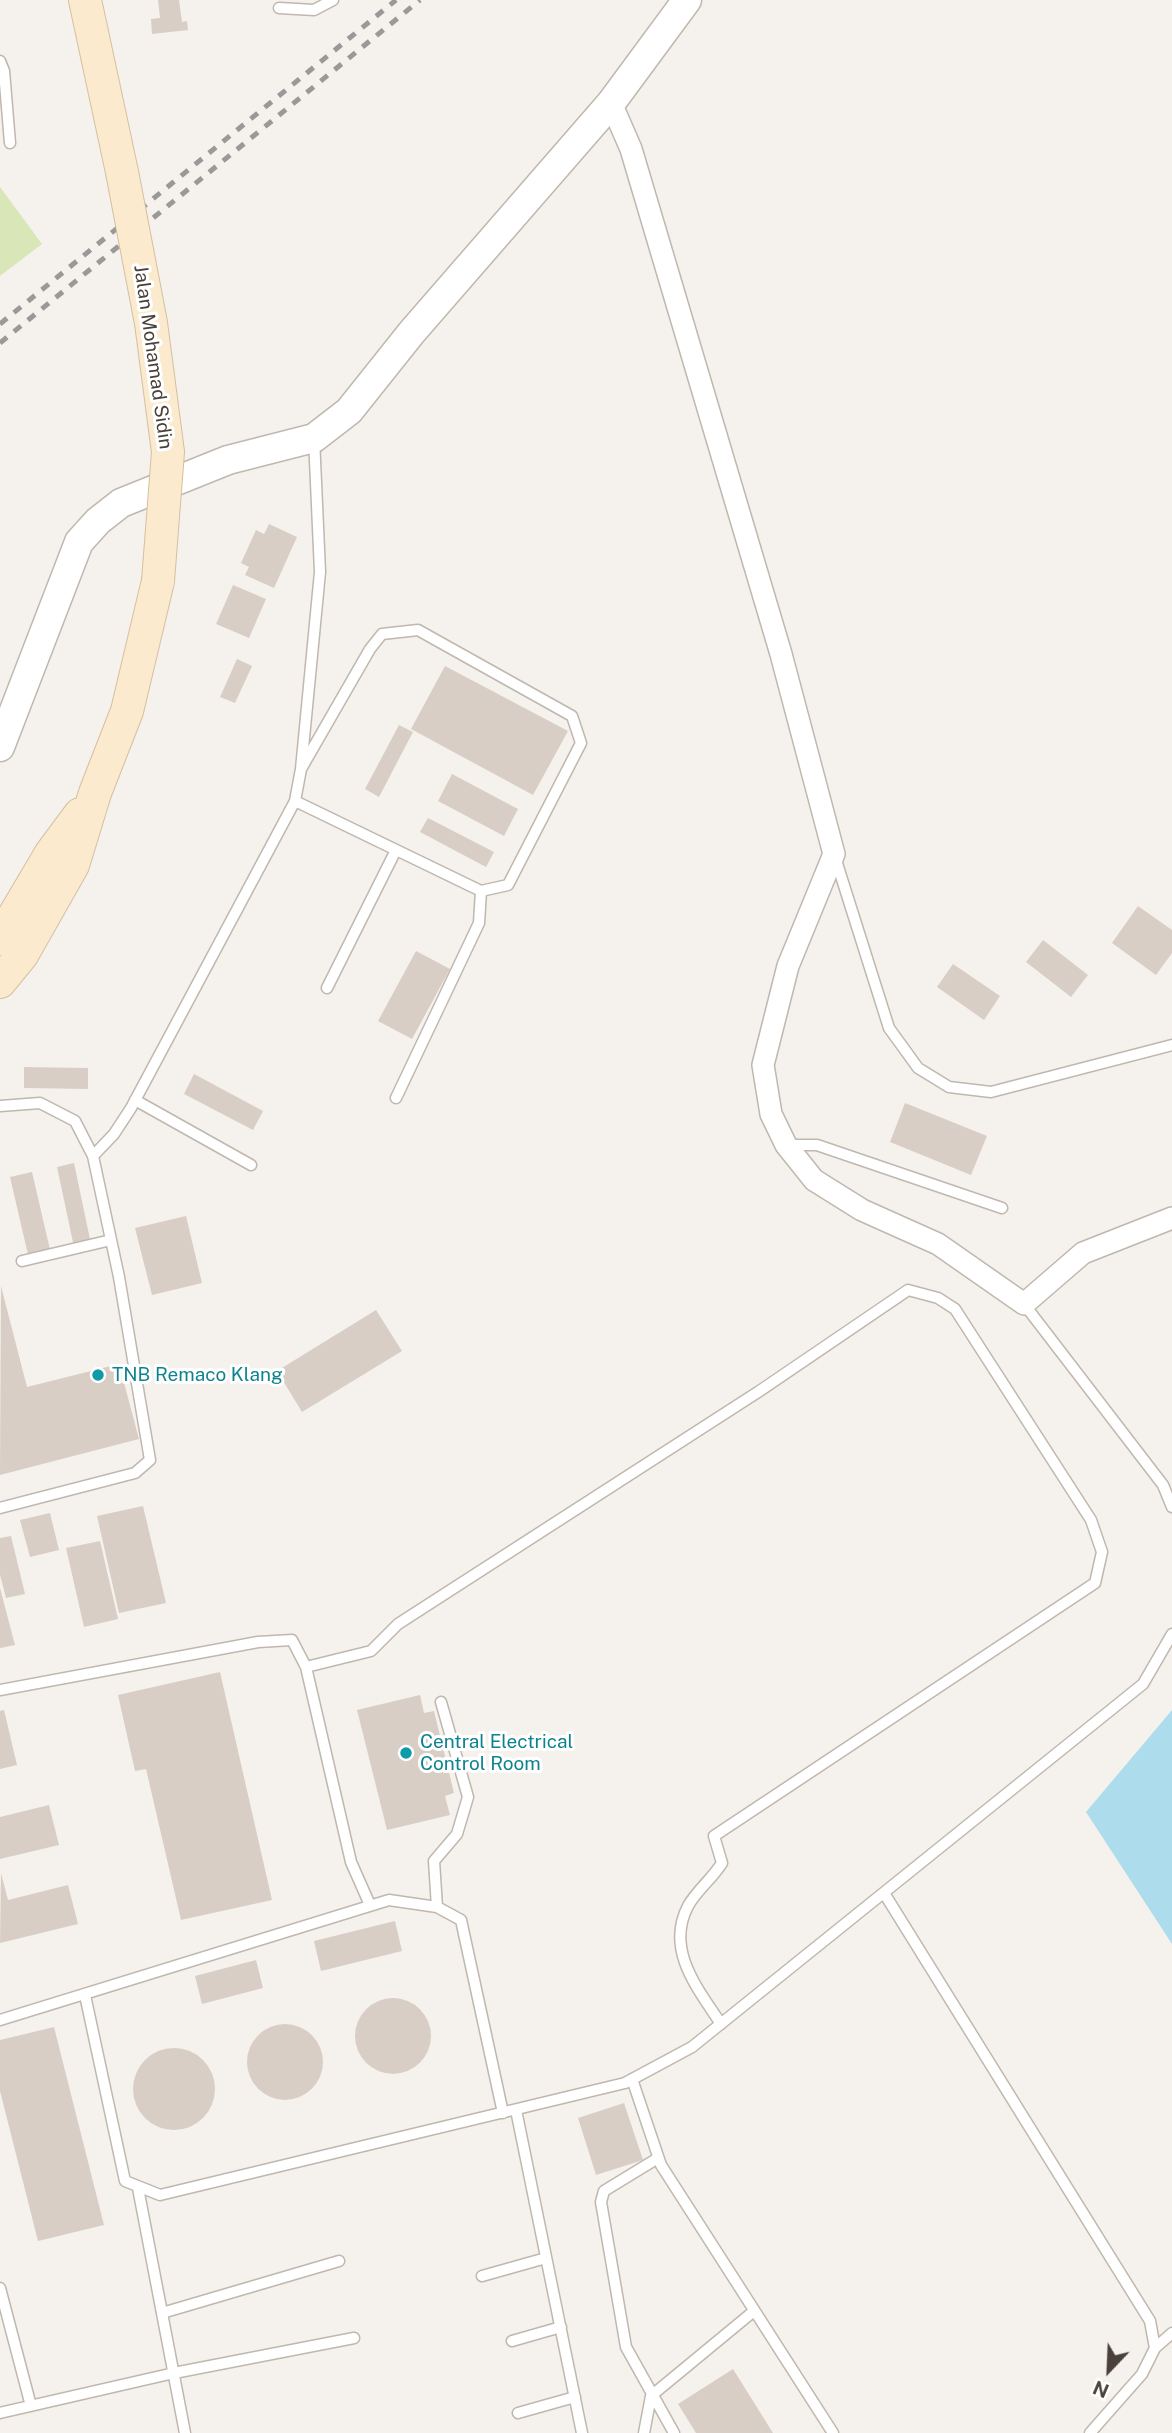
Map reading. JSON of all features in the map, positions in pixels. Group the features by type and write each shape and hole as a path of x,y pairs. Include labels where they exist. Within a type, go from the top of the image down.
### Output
{"main road":[{"name":"Jalan Mohamad Sidin","path":"0,982 22,955 73,865 95,793 127,711 159,581 168,452 151,323 85,0"},
{"name":"Jalan Mohamad Sidin","path":"0,939 51,853 95,793"}],"street":[{"path":"0,747 79,542 98,521 121,503 228,460 314,438 349,411 412,332 611,103 687,0"},
{"path":"611,103 631,149 643,188 781,654 834,854 788,966 763,1065 771,1114 786,1144 814,1181 862,1210 938,1244 1024,1304 1083,1253 1172,1218"}],"lane":[{"path":"279,8 314,10 333,0"},
{"path":"0,61 6,83 10,143"},
{"path":"93,1156 114,1134 135,1100 295,801 301,769 320,572 314,438"},
{"path":"295,801 481,891 508,885 581,743 572,716 418,630 382,634 370,649 301,769"},
{"path":"327,988 396,850"},
{"path":"834,854 889,1028 918,1068 949,1087 991,1092 1172,1045"},
{"path":"396,1098 479,923 481,891"},
{"path":"135,1100 251,1165"},
{"path":"0,1106 40,1103 75,1121 93,1156 111,1240 150,1460 135,1473 0,1508"},
{"path":"786,1144 817,1144 1002,1208"},
{"path":"22,1261 111,1240"},
{"path":"306,1667 371,1651 398,1624 758,1392 908,1290 938,1298 955,1309 1091,1520 1102,1552 1095,1583 714,1836 722,1863 688,1906 679,1935 686,1971 721,2024"},
{"path":"1024,1304 1163,1485 1172,1507"},
{"path":"85,1995 125,2181 160,2195 632,2080 692,2047 1143,1684 1172,1634"},
{"path":"0,1690 258,1642 292,1640 306,1667 351,1862 370,1905"},
{"path":"438,1907 434,1861 457,1834 468,1797 441,1702"},
{"path":"884,1893 1150,2321 1155,2348"},
{"path":"0,2020 389,1900 438,1907 461,1920 503,2113"},
{"path":"632,2080 659,2158 834,2433"},
{"path":"516,2110 582,2433"},
{"path":"659,2158 604,2191 601,2202 626,2347 674,2433"},
{"path":"138,2188 185,2433"},
{"path":"482,2276 546,2258"},
{"path":"162,2313 338,2261"},
{"path":"0,2288 31,2406"},
{"path":"644,2433 651,2396 754,2311"},
{"path":"512,2342 561,2327"},
{"path":"1090,2433 1142,2374 1155,2348 1172,2333"},
{"path":"0,2413 174,2373 354,2338"},
{"path":"518,2413 575,2397"}],"green space":[{"path":"0,187 42,244 0,276"}],"water":[{"path":"1172,1710 1172,1944 1086,1812"}],"building":[{"path":"158,0 179,0 182,22 187,21 188,30 152,34 151,19 160,18"},
{"path":"269,524 297,537 274,588 245,575 249,567 241,563 256,530 264,534"},
{"path":"233,585 266,599 249,638 216,624"},
{"path":"237,659 252,666 235,703 220,697"},
{"path":"445,666 568,731 533,795 411,729"},
{"path":"399,725 413,732 379,797 365,789"},
{"path":"452,774 518,809 504,836 438,801"},
{"path":"428,818 494,852 486,867 420,832"},
{"path":"1138,906 1172,930 1172,953 1156,975 1112,943"},
{"path":"1043,940 1088,975 1071,997 1026,962"},
{"path":"416,951 450,969 412,1039 378,1021"},
{"path":"953,964 1000,996 984,1020 937,987"},
{"path":"24,1067 88,1068 88,1089 24,1088"},
{"path":"194,1074 263,1111 253,1130 184,1094"},
{"path":"905,1103 987,1136 971,1175 890,1142"},
{"path":"74,1163 91,1244 74,1247 57,1167"},
{"path":"32,1172 51,1254 29,1259 10,1177"},
{"path":"186,1216 202,1283 152,1295 135,1228"},
{"name":"TNB Remaco Klang","path":"1,1286 27,1387 119,1364 139,1439 0,1475"},
{"path":"376,1310 402,1351 302,1412 277,1371"},
{"path":"143,1506 166,1603 119,1613 97,1516"},
{"path":"50,1513 59,1550 30,1557 20,1520"},
{"path":"11,1536 25,1594 6,1598 0,1575 0,1538"},
{"path":"100,1541 118,1619 84,1627 66,1548"},
{"path":"0,1588 15,1645 0,1648"},
{"path":"220,1672 272,1900 181,1920 146,1769 135,1771 118,1695"},
{"name":"Central Electrical Control Room","path":"420,1695 424,1713 434,1711 454,1793 445,1796 450,1815 387,1830 357,1710"},
{"path":"4,1710 17,1765 0,1769 0,1711"},
{"path":"49,1805 59,1845 0,1859 0,1817"},
{"path":"1,1873 8,1900 68,1885 78,1924 0,1943"},
{"path":"395,1921 402,1951 321,1971 314,1941"},
{"path":"256,1960 263,1988 202,2004 195,1976"},
{"path":"393,1998 407,2001 420,2009 428,2022 431,2036 428,2050 420,2063 407,2071 393,2074 379,2071 366,2063 358,2050 355,2036 358,2022 366,2009 379,2001"},
{"path":"293,2024 306,2030 317,2041 323,2054 321,2077 306,2094 293,2100 277,2100 264,2094 249,2077 247,2054 253,2041 270,2026"},
{"path":"54,2027 104,2225 38,2241 0,2091 0,2040"},
{"path":"174,2048 190,2052 203,2060 211,2073 215,2089 211,2105 203,2118 190,2126 174,2130 158,2126 145,2118 137,2105 133,2089 137,2073 145,2060 158,2052"},
{"path":"624,2103 643,2160 596,2175 578,2118"},
{"path":"733,2369 773,2433 696,2433 678,2404"}],"railway":[{"path":"0,324 396,0"},
{"path":"0,343 420,0"}],"place":[{"name":"TNB Remaco Klang","path":"98,1375"},
{"name":"Central Electrical Control Room","path":"406,1753"}]}
